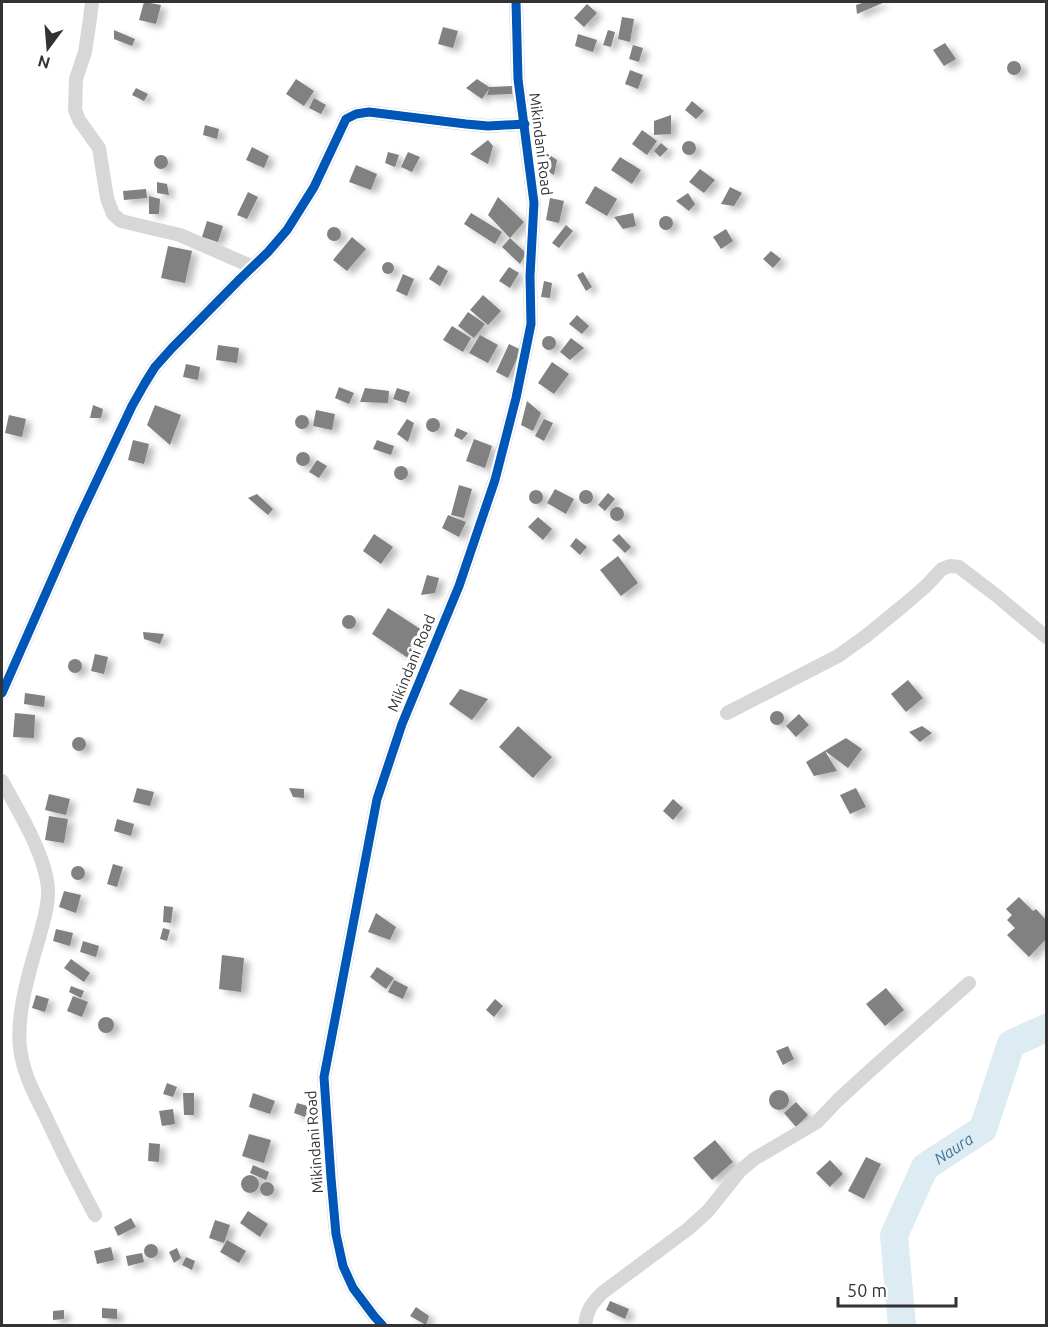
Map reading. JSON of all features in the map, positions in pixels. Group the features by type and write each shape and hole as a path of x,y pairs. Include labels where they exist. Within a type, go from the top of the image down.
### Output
{"street":[{"path":"92,2 85,52 76,80 75,110 79,120 99,148 107,198 113,214 121,221 180,235 253,267"},
{"name":"Mikindani Road","path":"383,1326 353,1288 343,1266 336,1234 324,1077 378,799 402,724 459,586 495,480 531,324 530,276 534,203 518,79 516,2"},
{"path":"2,693 79,518 145,383 155,367 172,348 275,245 297,216 314,187 346,119 356,114 369,112 488,126 525,124"},
{"path":"727,713 838,656 904,605 942,569 950,566 959,567 1047,637"},
{"path":"2,781 45,869 48,889 47,909 22,1006 21,1058 34,1093 95,1215"},
{"path":"585,1326 590,1305 602,1293 688,1229 708,1211 740,1171 754,1159 817,1122 838,1100 969,983"}],"building":[{"path":"144,2 161,5 156,24 139,20"},
{"path":"865,2 885,2 857,14 856,5"},
{"path":"587,4 597,13 584,27 574,18"},
{"path":"622,17 634,19 630,42 618,39"},
{"path":"443,27 458,31 453,48 438,44"},
{"path":"114,30 135,39 132,46 114,39"},
{"path":"608,30 615,32 611,47 603,45"},
{"path":"578,34 597,40 593,52 575,46"},
{"path":"945,43 956,59 944,66 933,50"},
{"path":"633,45 643,48 639,62 629,59"},
{"path":"1011,61 1017,61 1021,68 1017,75 1011,75 1007,71 1007,65"},
{"path":"630,70 643,75 638,89 625,84"},
{"path":"296,79 314,91 304,106 286,94"},
{"path":"477,79 489,87 512,86 512,94 487,95 489,89 482,99 466,88"},
{"path":"136,88 148,94 144,101 132,95"},
{"path":"314,98 326,105 321,114 309,108"},
{"path":"692,101 704,111 696,119 685,110"},
{"path":"671,115 671,134 654,135 654,121"},
{"path":"205,125 219,129 217,139 203,135"},
{"path":"642,130 657,141 647,155 632,144"},
{"path":"488,140 493,146 488,164 470,154"},
{"path":"686,141 692,141 696,148 692,155 686,155 682,151 682,145"},
{"path":"661,143 668,149 660,157 654,151"},
{"path":"252,147 269,156 264,168 246,160"},
{"path":"388,152 399,155 395,167 385,163"},
{"path":"408,152 420,157 412,172 401,167"},
{"path":"545,152 557,160 554,175 537,165"},
{"path":"158,155 164,155 168,162 164,169 158,169 154,165 154,159"},
{"path":"620,157 641,170 632,184 611,170"},
{"path":"356,165 377,174 371,190 349,182"},
{"path":"700,169 715,180 704,193 689,182"},
{"path":"157,182 167,184 169,195 157,193"},
{"path":"595,186 617,199 607,216 585,203"},
{"path":"730,187 742,193 734,206 721,204"},
{"path":"146,189 147,198 124,200 123,191"},
{"path":"248,192 258,197 247,219 237,215"},
{"path":"688,193 695,204 689,211 676,201"},
{"path":"149,196 160,199 159,214 149,214"},
{"path":"498,197 524,222 510,238 488,215"},
{"path":"550,198 564,201 559,223 546,220"},
{"path":"471,213 502,232 495,244 464,224"},
{"path":"633,213 636,226 623,229 614,217"},
{"path":"663,216 669,216 673,223 669,230 663,230 659,226 659,220"},
{"path":"207,221 223,226 218,242 202,237"},
{"path":"566,225 573,231 559,248 552,243"},
{"path":"331,227 337,227 341,234 337,241 331,241 327,237 327,231"},
{"path":"726,229 733,241 721,249 713,237"},
{"path":"352,237 366,249 347,271 333,260"},
{"path":"510,238 526,253 520,264 502,247"},
{"path":"168,246 192,251 185,283 161,278"},
{"path":"771,251 781,259 773,268 763,259"},
{"path":"390,262 394,268 390,274 386,274 382,266"},
{"path":"438,265 448,271 440,286 429,279"},
{"path":"509,267 519,273 510,288 499,281"},
{"path":"583,272 592,287 586,291 577,275"},
{"path":"403,274 414,279 407,296 396,291"},
{"path":"544,281 552,283 550,298 541,297"},
{"path":"483,295 501,311 488,325 470,310"},
{"path":"468,312 485,324 474,338 458,326"},
{"path":"577,315 589,326 582,334 569,324"},
{"path":"452,326 471,338 463,352 443,340"},
{"path":"480,335 498,345 488,363 469,353"},
{"path":"546,336 552,336 556,343 552,350 546,350 542,346 542,340"},
{"path":"571,338 584,348 570,360 560,352"},
{"path":"509,344 521,350 508,378 496,372"},
{"path":"218,345 239,348 237,363 216,360"},
{"path":"552,362 569,374 554,394 538,383"},
{"path":"186,364 200,367 198,380 183,377"},
{"path":"339,387 354,393 349,404 335,398"},
{"path":"365,388 389,391 388,403 360,402"},
{"path":"397,388 410,392 406,403 393,399"},
{"path":"527,401 541,413 533,431 521,425"},
{"path":"93,405 103,409 101,418 90,418"},
{"path":"155,405 181,415 170,445 147,425"},
{"path":"316,410 335,414 332,430 313,426"},
{"path":"9,415 26,419 22,437 5,433"},
{"path":"299,415 305,415 309,422 305,429 299,429 295,425 295,419"},
{"path":"430,418 436,418 440,425 436,432 430,432 426,428 426,422"},
{"path":"407,419 414,423 408,442 397,434"},
{"path":"544,419 553,423 544,441 535,436"},
{"path":"457,428 468,433 462,440 454,436"},
{"path":"474,439 492,446 485,468 466,461"},
{"path":"133,440 149,444 144,464 128,460"},
{"path":"377,440 394,446 391,455 373,449"},
{"path":"300,452 306,452 310,459 306,466 300,466 296,462 296,456"},
{"path":"317,460 327,466 319,478 309,472"},
{"path":"398,466 404,466 408,473 404,480 398,480 394,476 394,470"},
{"path":"459,485 472,489 464,518 451,515"},
{"path":"555,489 574,499 566,514 547,503"},
{"path":"533,490 539,490 543,497 539,504 533,504 529,500 529,494"},
{"path":"583,490 589,490 593,497 589,504 583,504 579,500 579,494"},
{"path":"608,493 615,499 605,511 598,505"},
{"path":"257,494 273,509 268,515 248,498"},
{"path":"614,507 620,507 624,514 620,521 614,521 610,517 610,511"},
{"path":"448,515 466,522 459,537 442,528"},
{"path":"538,517 552,529 543,540 528,527"},
{"path":"374,534 393,547 381,564 363,551"},
{"path":"619,534 631,547 625,553 612,540"},
{"path":"576,538 587,547 580,555 570,546"},
{"path":"618,556 638,583 621,596 600,570"},
{"path":"427,575 439,578 435,593 421,595"},
{"path":"388,608 428,634 411,660 372,634"},
{"path":"346,615 352,615 356,622 352,629 346,629 342,625 342,619"},
{"path":"143,632 164,634 160,644 144,639"},
{"path":"95,654 108,657 104,674 91,671"},
{"path":"72,659 78,659 82,666 78,673 72,673 68,669 68,663"},
{"path":"908,680 923,698 906,712 891,694"},
{"path":"460,689 488,699 472,720 449,704"},
{"path":"25,693 45,696 44,707 24,704"},
{"path":"774,711 780,711 784,718 780,725 774,725 770,721 770,715"},
{"path":"15,713 35,715 34,738 13,737"},
{"path":"799,714 809,725 796,737 786,726"},
{"path":"518,726 552,757 533,778 499,747"},
{"path":"922,726 932,733 920,742 909,732"},
{"path":"76,737 82,737 86,744 82,751 76,751 72,747 72,741"},
{"path":"846,738 862,749 848,768 825,751 837,771 814,776 806,762"},
{"path":"137,788 154,792 150,806 133,802"},
{"path":"289,788 304,789 304,798 293,797"},
{"path":"856,788 866,807 850,814 840,795"},
{"path":"49,794 70,799 66,815 45,810"},
{"path":"673,799 683,808 673,820 663,811"},
{"path":"49,816 68,819 64,843 45,840"},
{"path":"117,819 134,824 131,836 114,831"},
{"path":"113,864 123,867 117,887 107,884"},
{"path":"75,866 81,866 85,873 81,880 75,880 71,876 71,870"},
{"path":"64,891 81,895 76,913 59,907"},
{"path":"1019,897 1033,911 1036,909 1046,920 1046,939 1029,957 1007,935 1015,928 1007,920 1012,915 1006,909"},
{"path":"164,906 173,907 171,923 163,922"},
{"path":"376,913 396,927 390,940 368,932"},
{"path":"163,928 170,930 167,941 160,939"},
{"path":"56,929 73,933 70,946 53,941"},
{"path":"83,941 99,946 96,957 80,952"},
{"path":"222,955 244,958 241,992 219,989"},
{"path":"71,959 90,973 84,982 64,968"},
{"path":"377,967 394,978 386,989 370,977"},
{"path":"394,980 408,987 403,999 388,992"},
{"path":"71,986 84,991 81,998 69,992"},
{"path":"886,988 904,1010 885,1026 866,1004"},
{"path":"36,995 49,999 45,1012 32,1008"},
{"path":"73,996 88,1002 82,1017 67,1011"},
{"path":"495,999 503,1006 494,1017 486,1010"},
{"path":"106,1017 114,1025 106,1033 98,1025"},
{"path":"788,1046 794,1059 783,1065 776,1051"},
{"path":"167,1083 177,1087 173,1097 163,1094"},
{"path":"779,1090 786,1093 789,1100 786,1107 779,1110 772,1107 769,1100 772,1093"},
{"path":"183,1093 194,1093 194,1115 184,1115"},
{"path":"253,1093 275,1101 270,1114 249,1107"},
{"path":"796,1102 808,1115 796,1127 784,1113"},
{"path":"297,1103 308,1106 305,1117 294,1113"},
{"path":"173,1109 175,1124 162,1126 159,1111"},
{"path":"249,1134 271,1140 264,1163 242,1156"},
{"path":"715,1140 733,1162 712,1180 693,1158"},
{"path":"149,1143 160,1144 159,1162 148,1161"},
{"path":"866,1157 881,1164 864,1199 848,1191"},
{"path":"830,1160 843,1174 830,1187 816,1173"},
{"path":"253,1165 269,1172 266,1180 250,1173"},
{"path":"250,1175 256,1178 259,1184 256,1190 250,1193 244,1190 241,1184 244,1178"},
{"path":"264,1182 270,1182 274,1189 270,1196 264,1196 260,1192 260,1186"},
{"path":"248,1211 268,1224 260,1237 240,1223"},
{"path":"131,1218 136,1227 118,1236 114,1227"},
{"path":"215,1220 230,1225 224,1243 209,1238"},
{"path":"227,1240 246,1251 239,1263 220,1252"},
{"path":"148,1244 154,1244 158,1251 154,1258 148,1258 144,1254 144,1248"},
{"path":"111,1247 114,1260 97,1264 94,1251"},
{"path":"177,1248 181,1258 174,1263 169,1252"},
{"path":"142,1253 144,1262 128,1266 126,1256"},
{"path":"186,1257 195,1261 192,1270 182,1265"},
{"path":"610,1301 629,1309 625,1319 606,1310"},
{"path":"416,1307 429,1316 426,1325 410,1316"},
{"path":"102,1308 117,1309 117,1319 102,1318"},
{"path":"64,1310 64,1319 53,1320 53,1311"}],"waterway":[{"name":"Naura","path":"902,1326 894,1235 925,1167 983,1129 1011,1044 1046,1028"}],"cycle path":[{"path":"383,1326 353,1288 343,1266 336,1234 324,1077 377,799 402,724 459,586 495,480 516,398 531,324 530,276 534,203 518,79 516,2"},
{"path":"2,693 79,518 145,383 155,367 172,348 287,230 314,187 346,119 356,114 369,112 488,126 525,124"}]}
